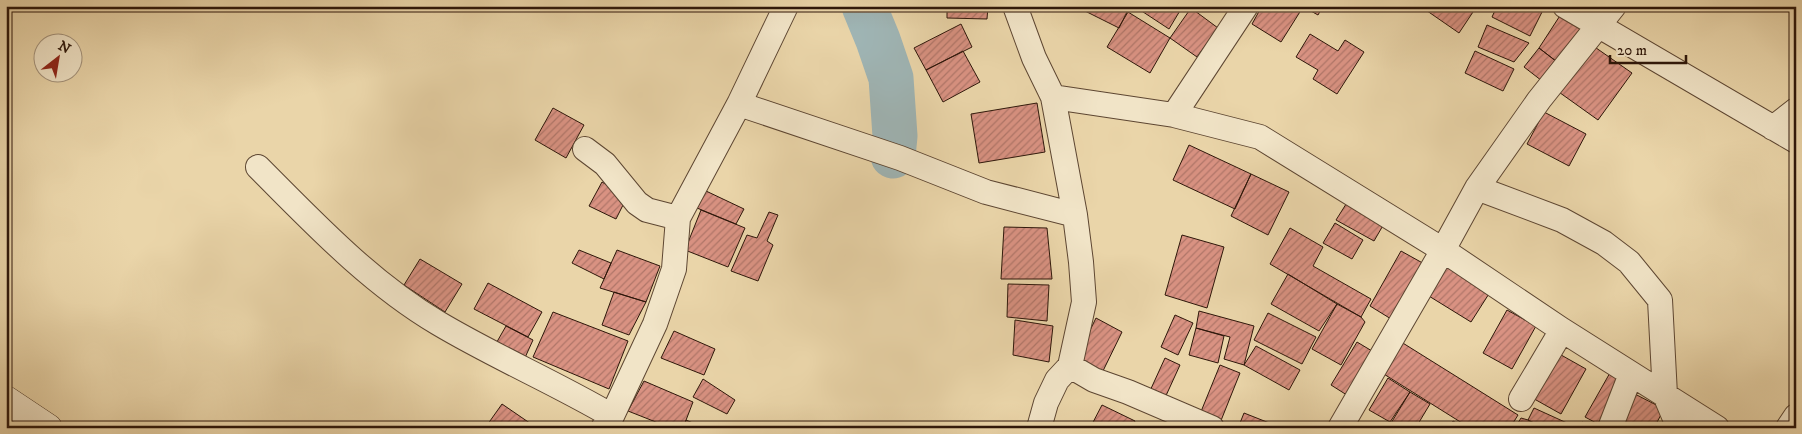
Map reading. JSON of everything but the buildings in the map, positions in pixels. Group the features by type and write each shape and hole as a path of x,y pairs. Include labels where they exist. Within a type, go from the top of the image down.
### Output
{"main road":[{"path":"6,400 48,428"}],"street":[{"path":"258,167 348,256 393,292 438,323 580,398 608,422 655,324 674,269 678,218 739,104 786,6"},
{"path":"1015,6 1034,58 1053,98 1082,262 1084,302 1070,366 1057,380 1046,403 1039,428"},
{"path":"1174,115 1246,6"},
{"path":"1565,6 1796,141"},
{"path":"1340,428 1477,188 1539,100 1614,6"},
{"path":"1053,98 1174,115 1260,137 1443,250 1562,330 1717,428"},
{"path":"739,104 900,158 986,192 1075,215"},
{"path":"1773,128 1796,110"},
{"path":"585,149 605,164 637,203 647,210 678,218"},
{"path":"1477,188 1562,220 1604,243 1629,262 1660,300 1665,395 1679,428"},
{"path":"1521,399 1562,330"},
{"path":"1070,366 1094,380 1128,392 1212,428"},
{"path":"1610,428 1631,374"},
{"path":"1788,428 1796,416"}],"waterway":[{"path":"864,6 891,78 895,136 893,156"}]}
